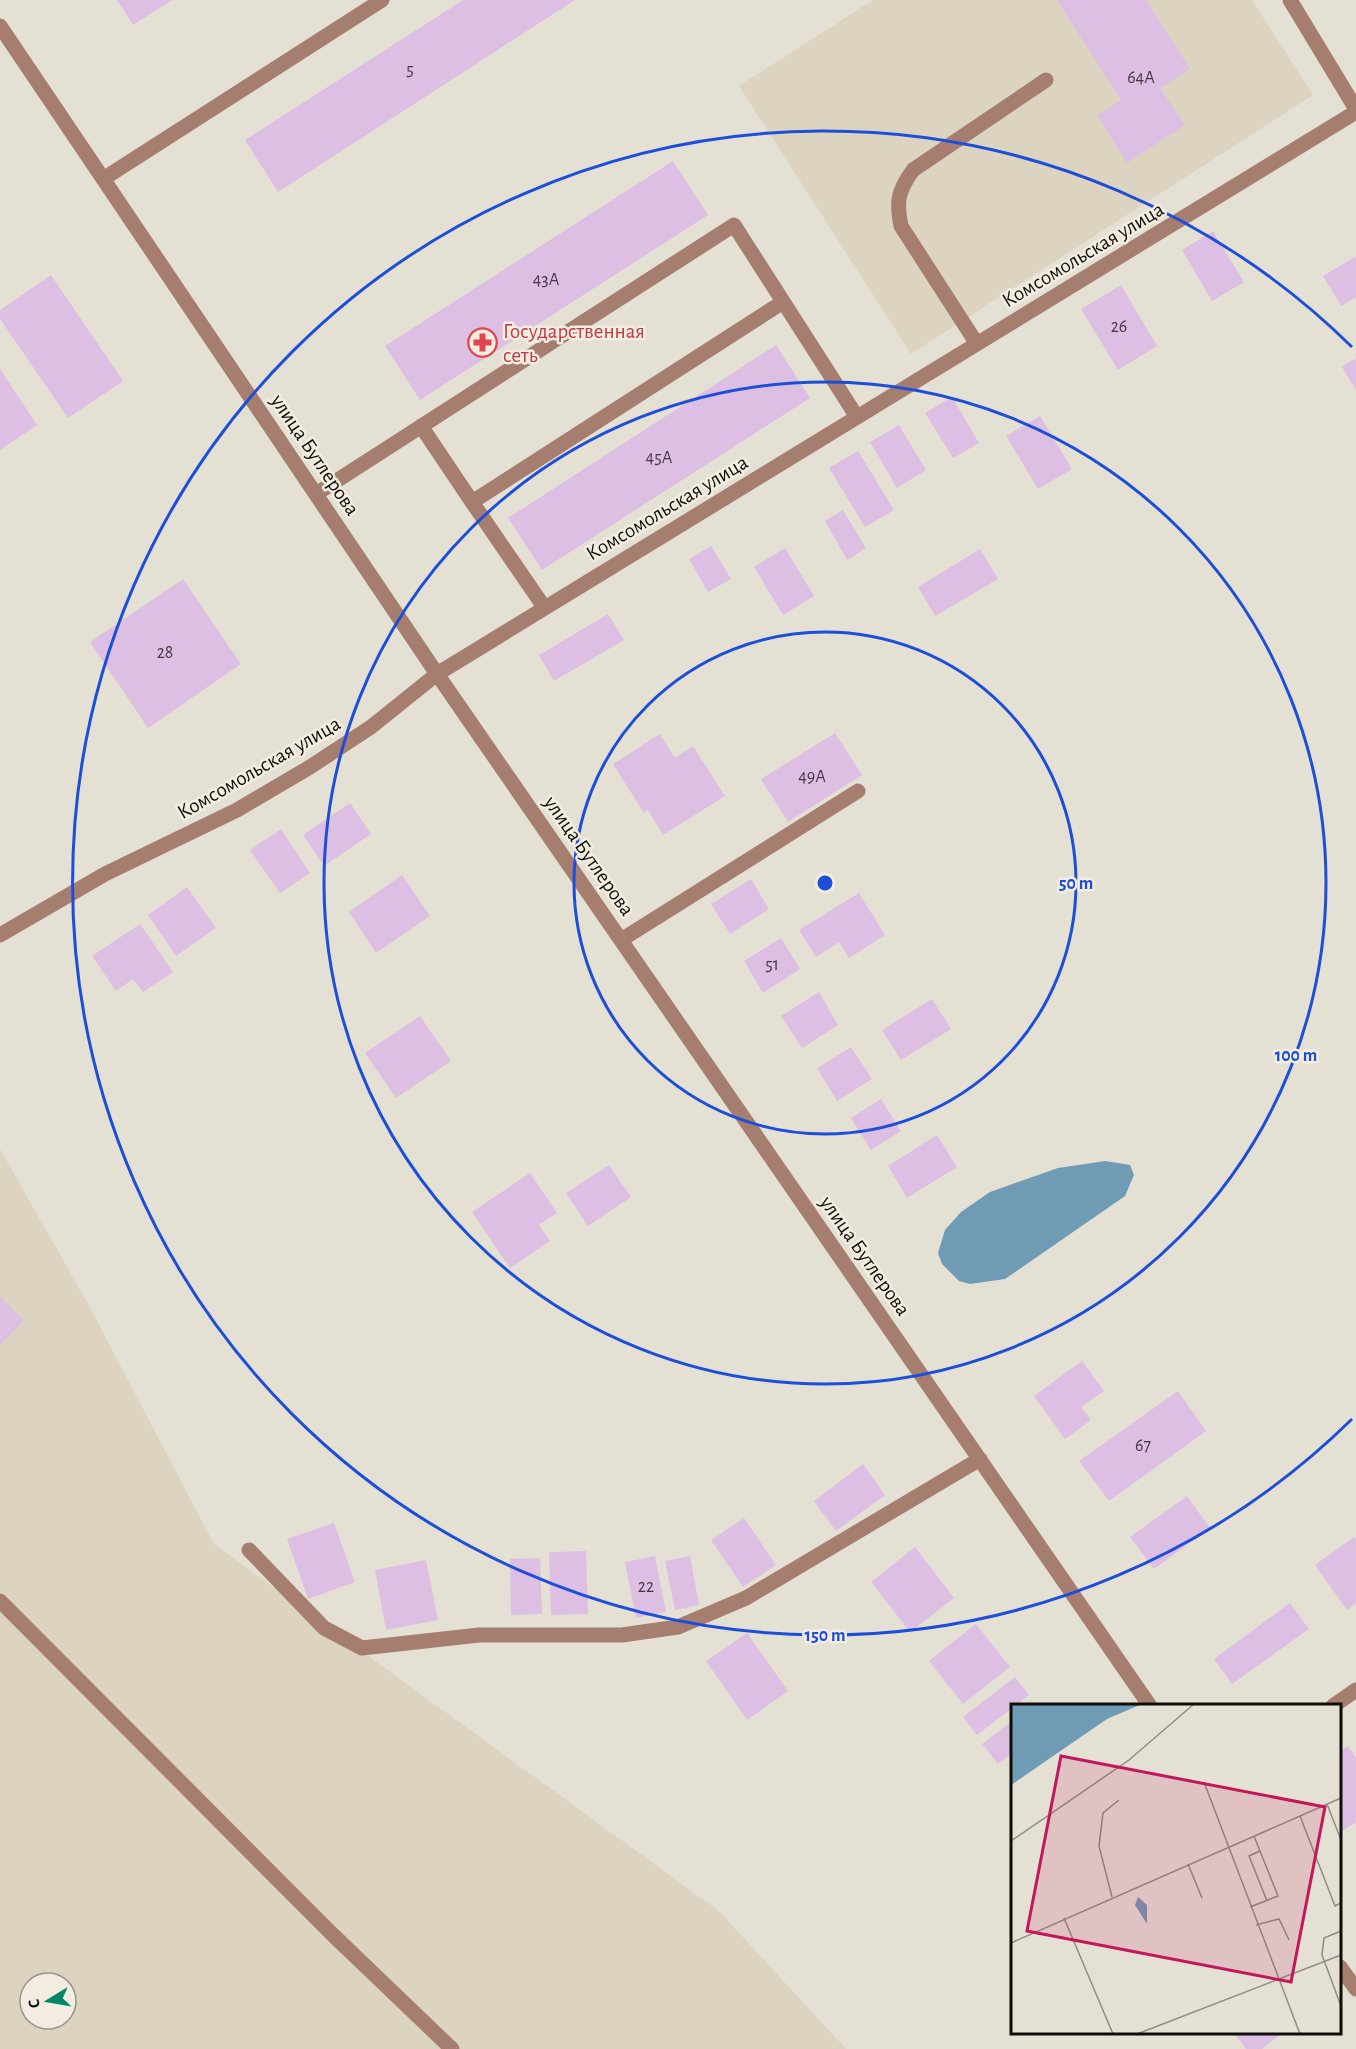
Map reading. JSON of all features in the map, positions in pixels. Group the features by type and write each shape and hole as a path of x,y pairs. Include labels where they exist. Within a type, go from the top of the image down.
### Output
{"street":[{"path":"103,179 382,0"},
{"path":"1290,0 1356,110"},
{"name":"улица Бутлерова","path":"0,26 437,674 1149,1704"},
{"path":"977,344 901,226 897,206 903,184 913,170 1046,80"},
{"name":"Комсомольская улица","path":"0,935 105,874 237,810 310,767 371,727 437,674 1356,110"},
{"path":"316,494 734,225 857,417"},
{"path":"472,502 783,302"},
{"path":"421,426 544,607"},
{"path":"621,940 858,791"},
{"path":"249,1550 324,1628 362,1648 479,1635 622,1635 678,1627 746,1598 980,1459"},
{"path":"0,1601 323,1926 452,2049"},
{"path":"1336,1704 1356,1690"},
{"path":"1341,1968 1356,1989"}],"shaded area":[{"path":"873,0 1252,0 1313,95 911,354 739,86"},
{"path":"0,1149 87,1302 214,1544 719,1911 846,2049 0,2049"}],"water":[{"path":"1105,1161 1130,1165 1134,1175 1125,1196 1005,1279 970,1284 959,1281 942,1264 938,1253 945,1230 961,1212 990,1192 1058,1168"}],"building":[{"path":"117,0 172,0 133,25"},
{"path":"463,0 575,0 278,192 245,140"},
{"path":"1057,0 1146,0 1190,69 1160,88 1185,125 1127,163 1097,115 1121,100"},
{"path":"673,161 708,215 420,400 385,346"},
{"path":"1213,231 1244,282 1212,301 1182,250"},
{"path":"1356,256 1356,297 1341,306 1323,276"},
{"path":"51,275 123,381 68,418 0,319 0,310"},
{"path":"1121,285 1157,346 1118,370 1081,309"},
{"path":"776,345 810,398 542,570 508,518"},
{"path":"1356,358 1356,390 1342,367"},
{"path":"0,369 37,425 0,450"},
{"path":"952,397 979,443 953,458 925,413"},
{"path":"1040,416 1072,469 1038,489 1006,436"},
{"path":"899,425 926,470 897,488 870,442"},
{"path":"858,451 894,510 865,527 829,468"},
{"path":"843,510 866,548 847,560 825,521"},
{"path":"711,546 731,579 708,592 689,559"},
{"path":"785,548 814,596 783,615 754,567"},
{"path":"980,549 998,579 935,616 918,587"},
{"path":"183,579 241,664 148,728 90,642"},
{"path":"608,614 624,640 554,681 539,655"},
{"path":"835,733 862,775 788,822 761,779"},
{"path":"660,734 675,758 693,746 725,796 663,835 648,810 644,813 613,764"},
{"path":"350,803 371,834 324,866 303,835"},
{"path":"281,829 310,873 280,893 250,850"},
{"path":"402,875 430,916 376,953 349,912"},
{"path":"751,879 769,909 730,934 711,904"},
{"path":"187,887 216,928 176,956 148,915"},
{"path":"859,893 885,935 849,958 839,942 816,957 799,930"},
{"path":"140,924 173,972 143,992 133,979 116,991 92,956"},
{"path":"781,938 800,969 763,993 744,961"},
{"path":"819,992 838,1025 802,1048 781,1016"},
{"path":"932,999 951,1029 901,1060 882,1030"},
{"path":"420,1016 451,1061 396,1098 365,1053"},
{"path":"851,1047 872,1079 837,1101 817,1068"},
{"path":"881,1099 901,1131 871,1150 851,1118"},
{"path":"937,1135 957,1167 907,1198 888,1166"},
{"path":"609,1165 631,1197 588,1226 566,1193"},
{"path":"530,1173 557,1213 539,1225 550,1241 510,1268 472,1212"},
{"path":"0,1296 24,1321 0,1345"},
{"path":"1082,1361 1104,1391 1081,1407 1091,1420 1065,1439 1034,1396"},
{"path":"1178,1391 1206,1431 1109,1501 1079,1461"},
{"path":"863,1464 885,1495 836,1531 814,1501"},
{"path":"1187,1496 1210,1528 1154,1569 1130,1537"},
{"path":"744,1518 776,1565 743,1587 711,1540"},
{"path":"334,1523 355,1582 308,1599 287,1539"},
{"path":"1354,1537 1356,1539 1356,1603 1347,1610 1315,1565"},
{"path":"915,1547 954,1598 910,1632 871,1582"},
{"path":"586,1551 588,1614 551,1615 549,1552"},
{"path":"655,1556 666,1612 636,1618 625,1562"},
{"path":"690,1556 699,1605 675,1610 665,1561"},
{"path":"540,1558 542,1614 511,1615 510,1559"},
{"path":"426,1560 438,1620 386,1630 375,1570"},
{"path":"1290,1603 1309,1629 1232,1684 1214,1659"},
{"path":"976,1624 1010,1667 963,1704 929,1661"},
{"path":"747,1633 788,1691 747,1720 706,1661"},
{"path":"1015,1677 1029,1695 1018,1704 1011,1704 1011,1709 977,1735 963,1717"},
{"path":"1011,1722 1011,1754 998,1764 982,1744"},
{"path":"1348,1746 1356,1758 1356,1822 1341,1832 1341,1750"},
{"path":"1235,2034 1281,2034 1262,2049 1246,2049"}],"place":[{"name":"Государственная сеть","path":"482,343"}]}
